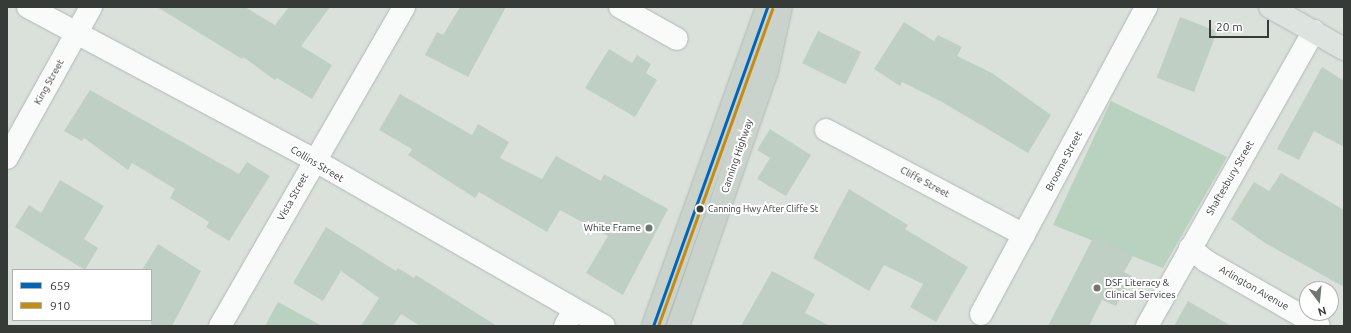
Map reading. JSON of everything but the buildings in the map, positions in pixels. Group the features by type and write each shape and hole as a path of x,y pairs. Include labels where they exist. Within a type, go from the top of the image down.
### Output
{"highway":[{"path":"653,326 767,7"},
{"name":"Canning Highway","path":"678,326 767,71 781,7"}],"main road":[{"path":"1270,7 1344,48"}],"street":[{"name":"Collins Street","path":"28,7 314,160 569,318 604,326"},
{"name":"King Street","path":"7,158 91,7"},
{"name":"Vista Street","path":"220,326 314,160 404,7"},
{"path":"620,7 676,38"},
{"name":"Broome Street","path":"981,314 1146,7"},
{"name":"Shaftesbury Street","path":"1147,326 1314,31"},
{"name":"Cliffe Street","path":"826,130 1024,235"},
{"name":"Arlington Avenue","path":"1190,248 1206,261 1319,326"}],"green space":[{"path":"1111,101 1227,157 1163,268 1053,225"},
{"path":"278,302 322,326 265,326"}],"transit line":[{"name":"659","path":"653,326 767,7"},
{"name":"910","path":"658,326 772,9"}],"place":[{"name":"Canning Hwy After Cliffe St","path":"700,209"},
{"name":"White Frame","path":"649,228"},
{"name":"DSF Literacy & Clinical Services","path":"1097,288"}]}
